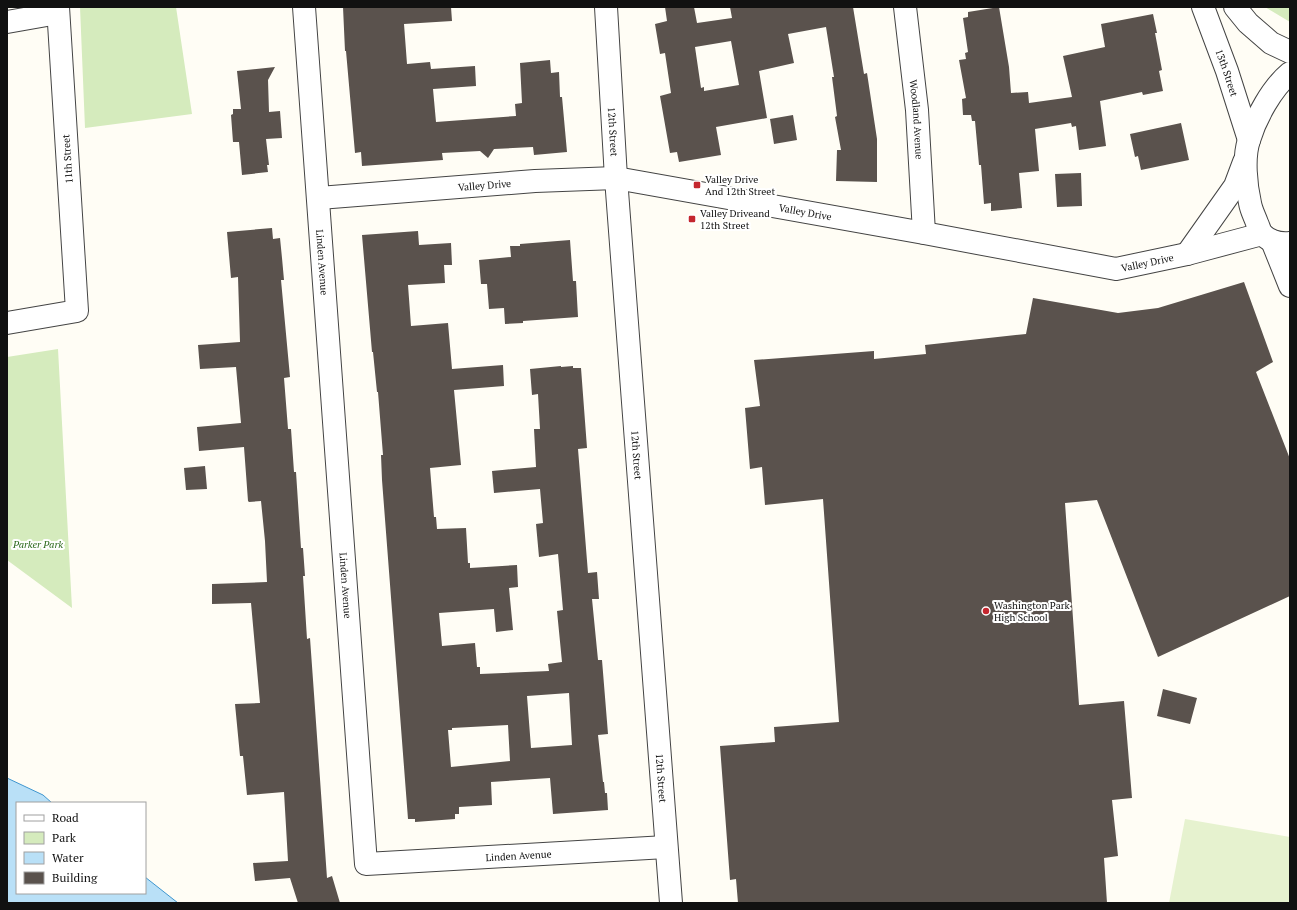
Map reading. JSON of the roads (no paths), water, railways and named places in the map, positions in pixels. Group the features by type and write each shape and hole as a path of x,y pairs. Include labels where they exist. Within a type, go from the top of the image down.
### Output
{"street":[{"name":"Linden Avenue","path":"304,7 366,864 666,847"},
{"name":"12th Street","path":"606,7 616,178 671,903"},
{"name":"Woodland Avenue","path":"905,7 917,110 924,233"},
{"name":"13th Street","path":"1203,7 1227,71 1248,147"},
{"path":"1235,7 1248,22 1271,43 1290,52"},
{"path":"7,22 58,10"},
{"name":"11th Street","path":"7,323 77,311 58,10"},
{"path":"1187,254 1234,186 1258,118 1270,95 1280,82 1290,73"},
{"path":"1248,147 1246,180 1250,205 1274,240 1290,286"},
{"name":"Valley Drive","path":"319,198 535,181 616,178 1116,269 1187,254 1274,240"}],"water":[{"path":"7,778 43,795 51,802 16,802 16,894 146,894 146,878 178,903 7,903"}],"place":[{"name":"Valley Drive And 12th Street","path":"697,185"},
{"name":"Valley Driveand 12th Street","path":"692,219"},
{"name":"Washington Park High School","path":"986,611"}],"park label":[{"name":"Parker Park","path":"38,544"}]}
